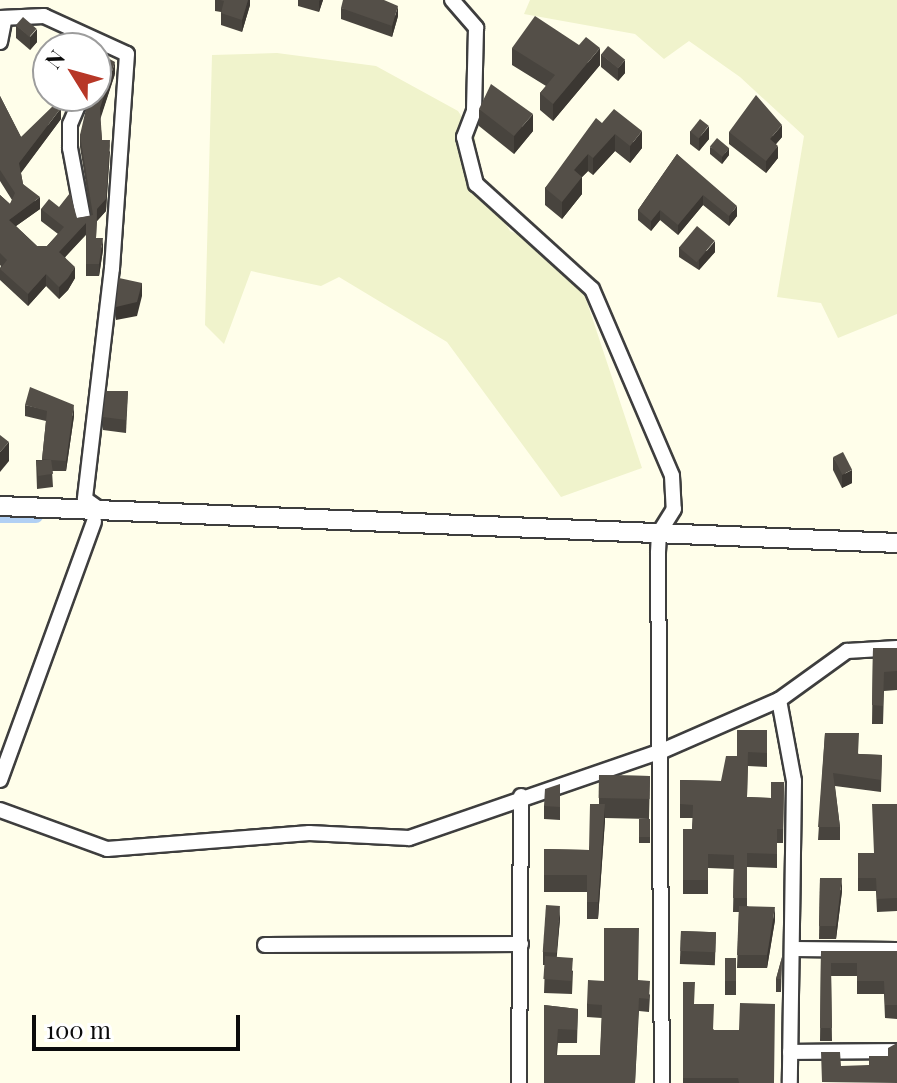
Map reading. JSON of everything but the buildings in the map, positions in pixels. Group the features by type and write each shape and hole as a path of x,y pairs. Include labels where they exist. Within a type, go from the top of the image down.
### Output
{"street":[{"path":"452,0 476,28 474,111 464,137 472,173 592,289 672,476 674,509 659,533 658,553 662,751 662,1083"},
{"path":"0,42 2,20 44,16 72,32"},
{"path":"100,518 85,499 112,268 127,54 112,51"},
{"path":"75,112 70,124 70,148 84,223"},
{"path":"0,506 100,518 659,533 897,543"},
{"path":"0,780 100,518"},
{"path":"0,810 107,849 309,833 409,838 521,796 662,751 779,700 847,651 897,648"},
{"path":"779,700 794,781 790,1083"},
{"path":"519,1083 521,796"},
{"path":"265,945 521,944"},
{"path":"793,949 897,950"},
{"path":"790,1052 897,1051"}],"green space":[{"path":"530,0 897,0 897,314 838,338 821,303 777,297 804,136 740,77 689,41 664,59 635,34 524,14"},
{"path":"277,53 376,66 458,111 475,137 480,182 510,231 551,249 579,278 642,468 561,497 447,342 339,277 321,286 251,271 224,344 205,325 212,55"}],"waterway":[{"path":"0,516 36,516"}]}
